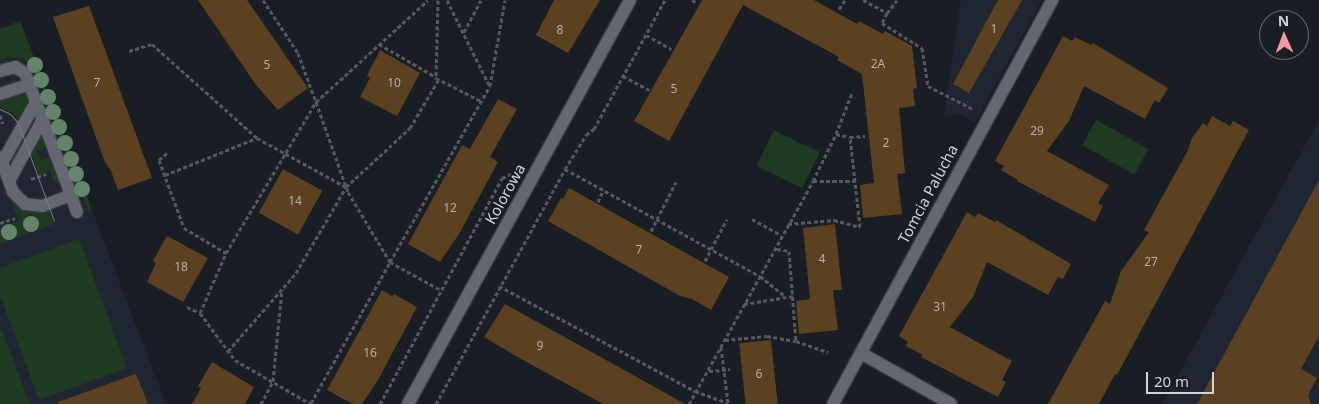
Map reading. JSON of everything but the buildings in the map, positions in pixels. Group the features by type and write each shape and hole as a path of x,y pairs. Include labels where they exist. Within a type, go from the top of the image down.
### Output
{"street":[{"name":"Kolorowa","path":"408,404 630,0"},
{"name":"Tomcia Palucha","path":"833,404 1052,0"},
{"path":"0,71 12,68 20,69 25,73 43,119 65,198 77,212"},
{"path":"0,94 30,84"},
{"path":"36,102 1,160 10,184 19,200 31,206 43,206 65,198"},
{"path":"10,184 43,119"},
{"path":"861,353 951,404"}],"path":[{"path":"263,0 298,53 346,187 390,262 441,290"},
{"path":"200,313 226,253 316,102 428,0"},
{"path":"228,351 296,273 346,187 410,128 438,78 438,0"},
{"path":"447,0 490,86"},
{"path":"463,32 481,0"},
{"path":"187,307 200,313 235,360 311,403 490,86 505,0"},
{"path":"436,404 565,168 586,135 594,129 665,0"},
{"path":"692,0 697,2"},
{"path":"839,9 845,0"},
{"path":"863,0 887,13"},
{"path":"897,0 882,22 922,48 928,86 979,113"},
{"path":"646,35 672,49"},
{"path":"129,51 152,44 257,138 346,187"},
{"path":"379,44 481,101"},
{"path":"623,76 649,90"},
{"path":"689,404 776,249 781,235 813,181 836,134 852,92"},
{"path":"836,134 850,137 865,136"},
{"path":"788,224 834,220 860,227 850,137"},
{"path":"165,175 257,138"},
{"path":"167,153 159,160 184,228 226,253"},
{"path":"565,168 760,276 786,297"},
{"path":"380,404 502,178 523,170"},
{"path":"10,184 49,173 65,198"},
{"path":"813,181 856,181"},
{"path":"651,231 676,182"},
{"path":"598,202 603,190"},
{"path":"0,223 15,218"},
{"path":"705,261 727,219"},
{"path":"752,219 781,235"},
{"path":"776,249 788,251 796,341"},
{"path":"499,286 695,391 728,403 721,346"},
{"path":"261,404 272,381 282,289"},
{"path":"744,304 793,296"},
{"path":"724,340 767,336 796,341 828,352"},
{"path":"708,372 730,369"}],"shaded area":[{"path":"961,0 1042,0 975,122 958,114 944,116"},
{"path":"20,21 166,404 0,404 0,29"},
{"path":"1319,120 1319,404 1162,404"}],"green space":[{"path":"20,21 92,210 88,212 36,71 24,59 10,57 0,60 0,29"},
{"path":"25,90 30,102 19,120 12,113 0,107 0,99"},
{"path":"1096,120 1148,149 1134,174 1082,145"},
{"path":"774,130 820,152 802,188 756,166"},
{"path":"41,131 47,147 37,151 41,160 51,157 60,182 55,183 50,171 39,175 30,150"},
{"path":"10,197 19,206 48,209 53,224 0,244 0,228 19,221"},
{"path":"79,239 127,368 39,400 0,296 0,268"},
{"path":"0,326 30,404 0,404"}],"tram line":[{"path":"0,109 10,114 18,123 54,221"}]}
